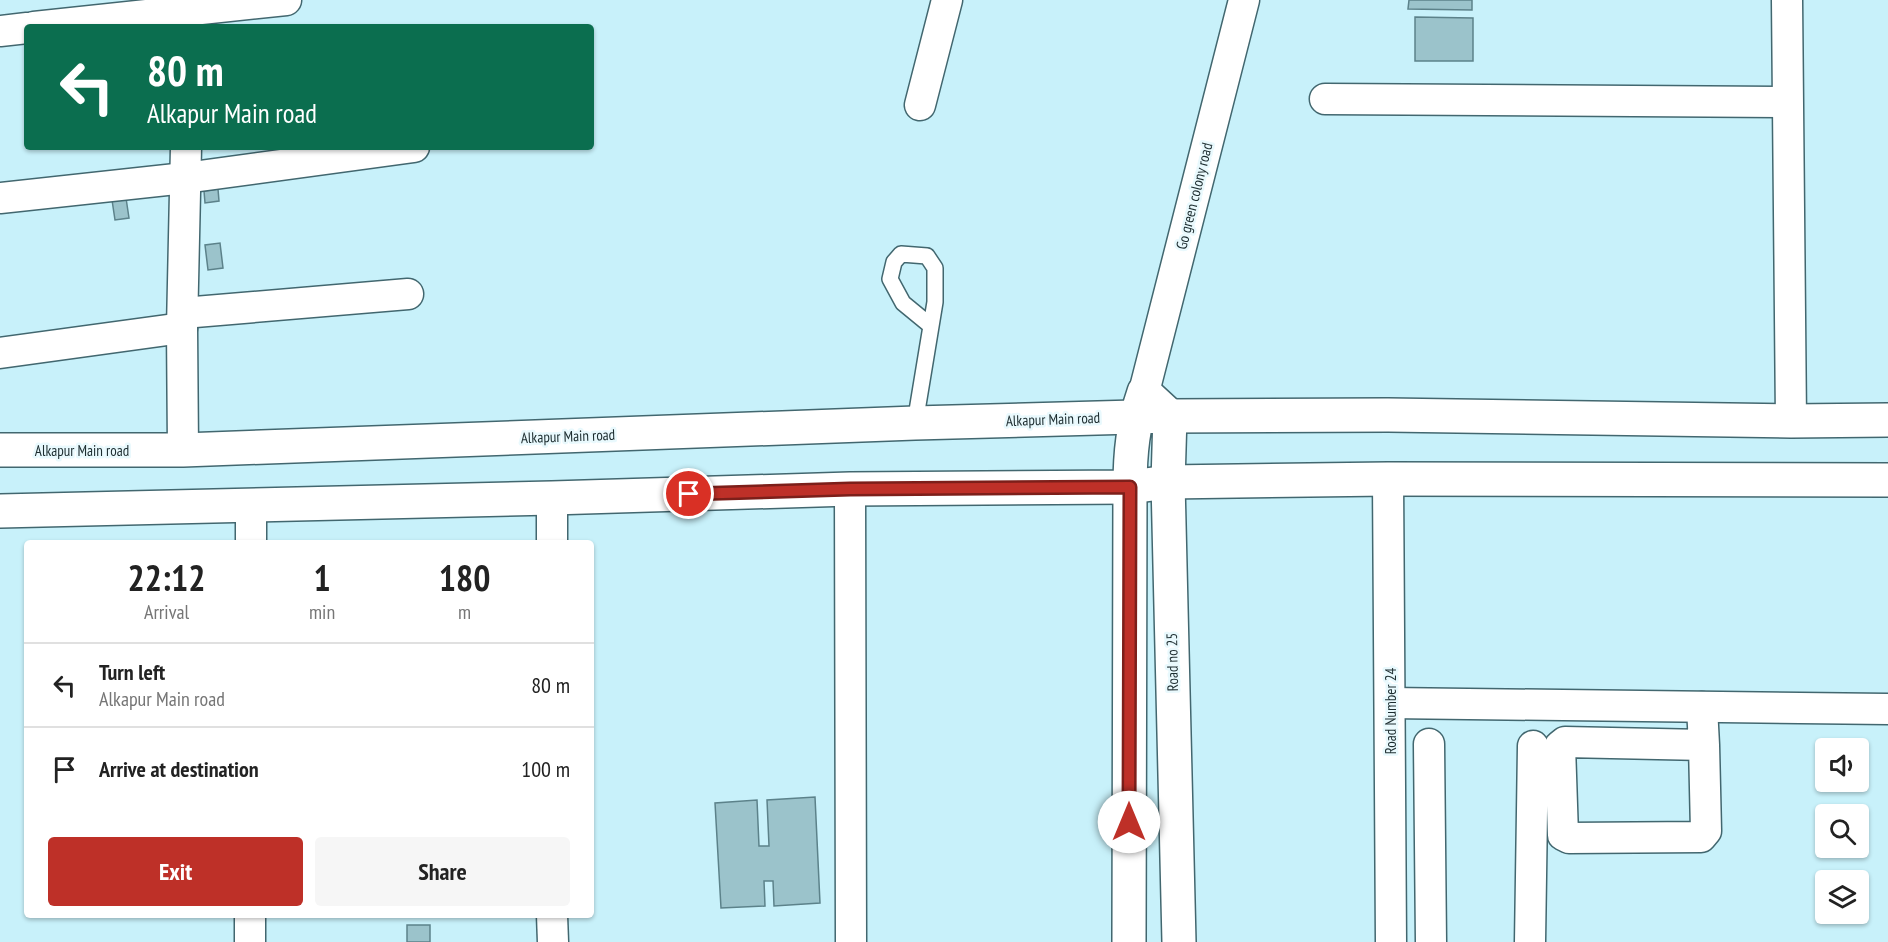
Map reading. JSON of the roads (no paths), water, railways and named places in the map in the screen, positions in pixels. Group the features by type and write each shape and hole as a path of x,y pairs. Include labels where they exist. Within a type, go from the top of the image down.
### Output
{"street":[{"path":"65,24 286,0"},
{"path":"920,105 947,0"},
{"name":"Go green colony road","path":"1140,405 1244,0"},
{"path":"1787,0 1791,421"},
{"path":"0,31 24,28"},
{"path":"1325,99 1787,102"},
{"path":"183,450 182,321 186,150"},
{"path":"0,198 185,178 392,150"},
{"path":"0,353 182,321 408,294"},
{"path":"1129,942 1130,487 1131,449 1140,405"},
{"name":"Alkapur Main road","path":"0,450 183,450 915,423 1140,405 1170,416 1388,415 1791,421 1888,420"},
{"name":"Road no 25","path":"1170,416 1168,482 1179,942"},
{"path":"0,511 850,489 1130,487 1168,482 1388,479 1888,480"},
{"name":"Road Number 24","path":"1388,479 1391,942"},
{"path":"850,489 851,942"},
{"path":"552,498 552,540"},
{"path":"251,505 251,540"},
{"path":"1390,703 1888,710"},
{"path":"1702,707 1704,745 1706,831 1701,837 1569,838 1563,835 1560,746 1565,742 1704,745"},
{"path":"1429,744 1431,942"},
{"path":"1530,942 1533,746"},
{"path":"250,918 250,942"},
{"path":"552,918 552,942"}],"lane":[{"path":"915,423 935,302 935,268 927,256 901,254 894,261 890,279 903,303 931,326"}]}
